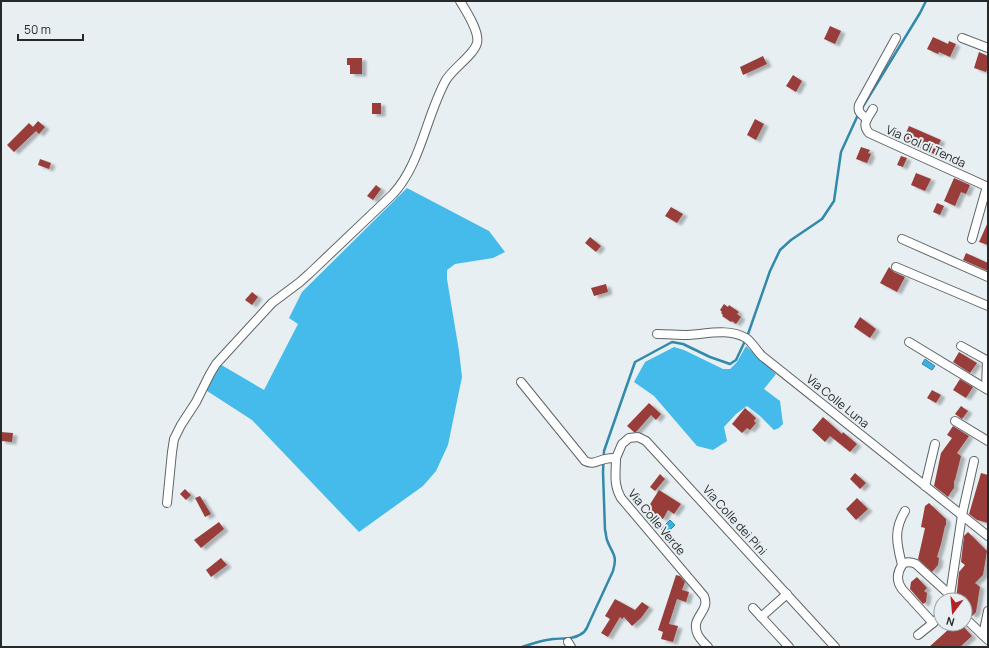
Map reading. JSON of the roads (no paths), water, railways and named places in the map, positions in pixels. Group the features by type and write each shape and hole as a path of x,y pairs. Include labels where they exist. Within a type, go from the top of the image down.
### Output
{"street":[{"path":"167,503 174,439 216,364 272,303 310,273 393,194 407,176 445,81 476,46 478,39 476,33 460,1"},
{"name":"Via Col di Tenda","path":"896,38 859,105 859,111 867,119 865,128 870,134 987,187"},
{"path":"962,38 988,48"},
{"path":"867,119 873,109"},
{"path":"972,239 987,187"},
{"path":"902,240 988,277"},
{"path":"896,267 988,306"},
{"name":"Via Colle Luna","path":"657,334 686,335 726,332 733,333 750,341 756,351 762,356 988,536"},
{"path":"909,342 987,389"},
{"path":"961,346 987,360 987,389"},
{"path":"521,382 584,460 594,463 608,459"},
{"path":"955,421 988,441"},
{"name":"Via Colle dei Pini","path":"608,459 629,438 638,438 646,441 835,647"},
{"path":"925,486 935,444"},
{"name":"Via Colle Verde","path":"608,459 616,487 621,498 704,596 705,606 696,622 696,629 698,636 708,647"},
{"path":"951,592 962,515 974,461"},
{"path":"902,565 897,544 897,536 899,521 905,511"},
{"path":"918,635 933,623 899,584 898,575 902,565 909,562 916,564 945,592"},
{"path":"761,617 787,594"},
{"path":"752,608 789,647"},
{"path":"985,638 988,611"},
{"path":"973,626 985,638"}],"waterway":[{"path":"862,108 926,1"},
{"path":"747,337 770,271 780,250 791,240 822,219 834,201 841,152 857,117"},
{"path":"522,647 545,640 573,637 584,632 588,627 613,571 615,557 607,540 605,530 603,472 604,451 635,362 672,342 683,344 710,357 730,364 736,360 745,341"}]}
